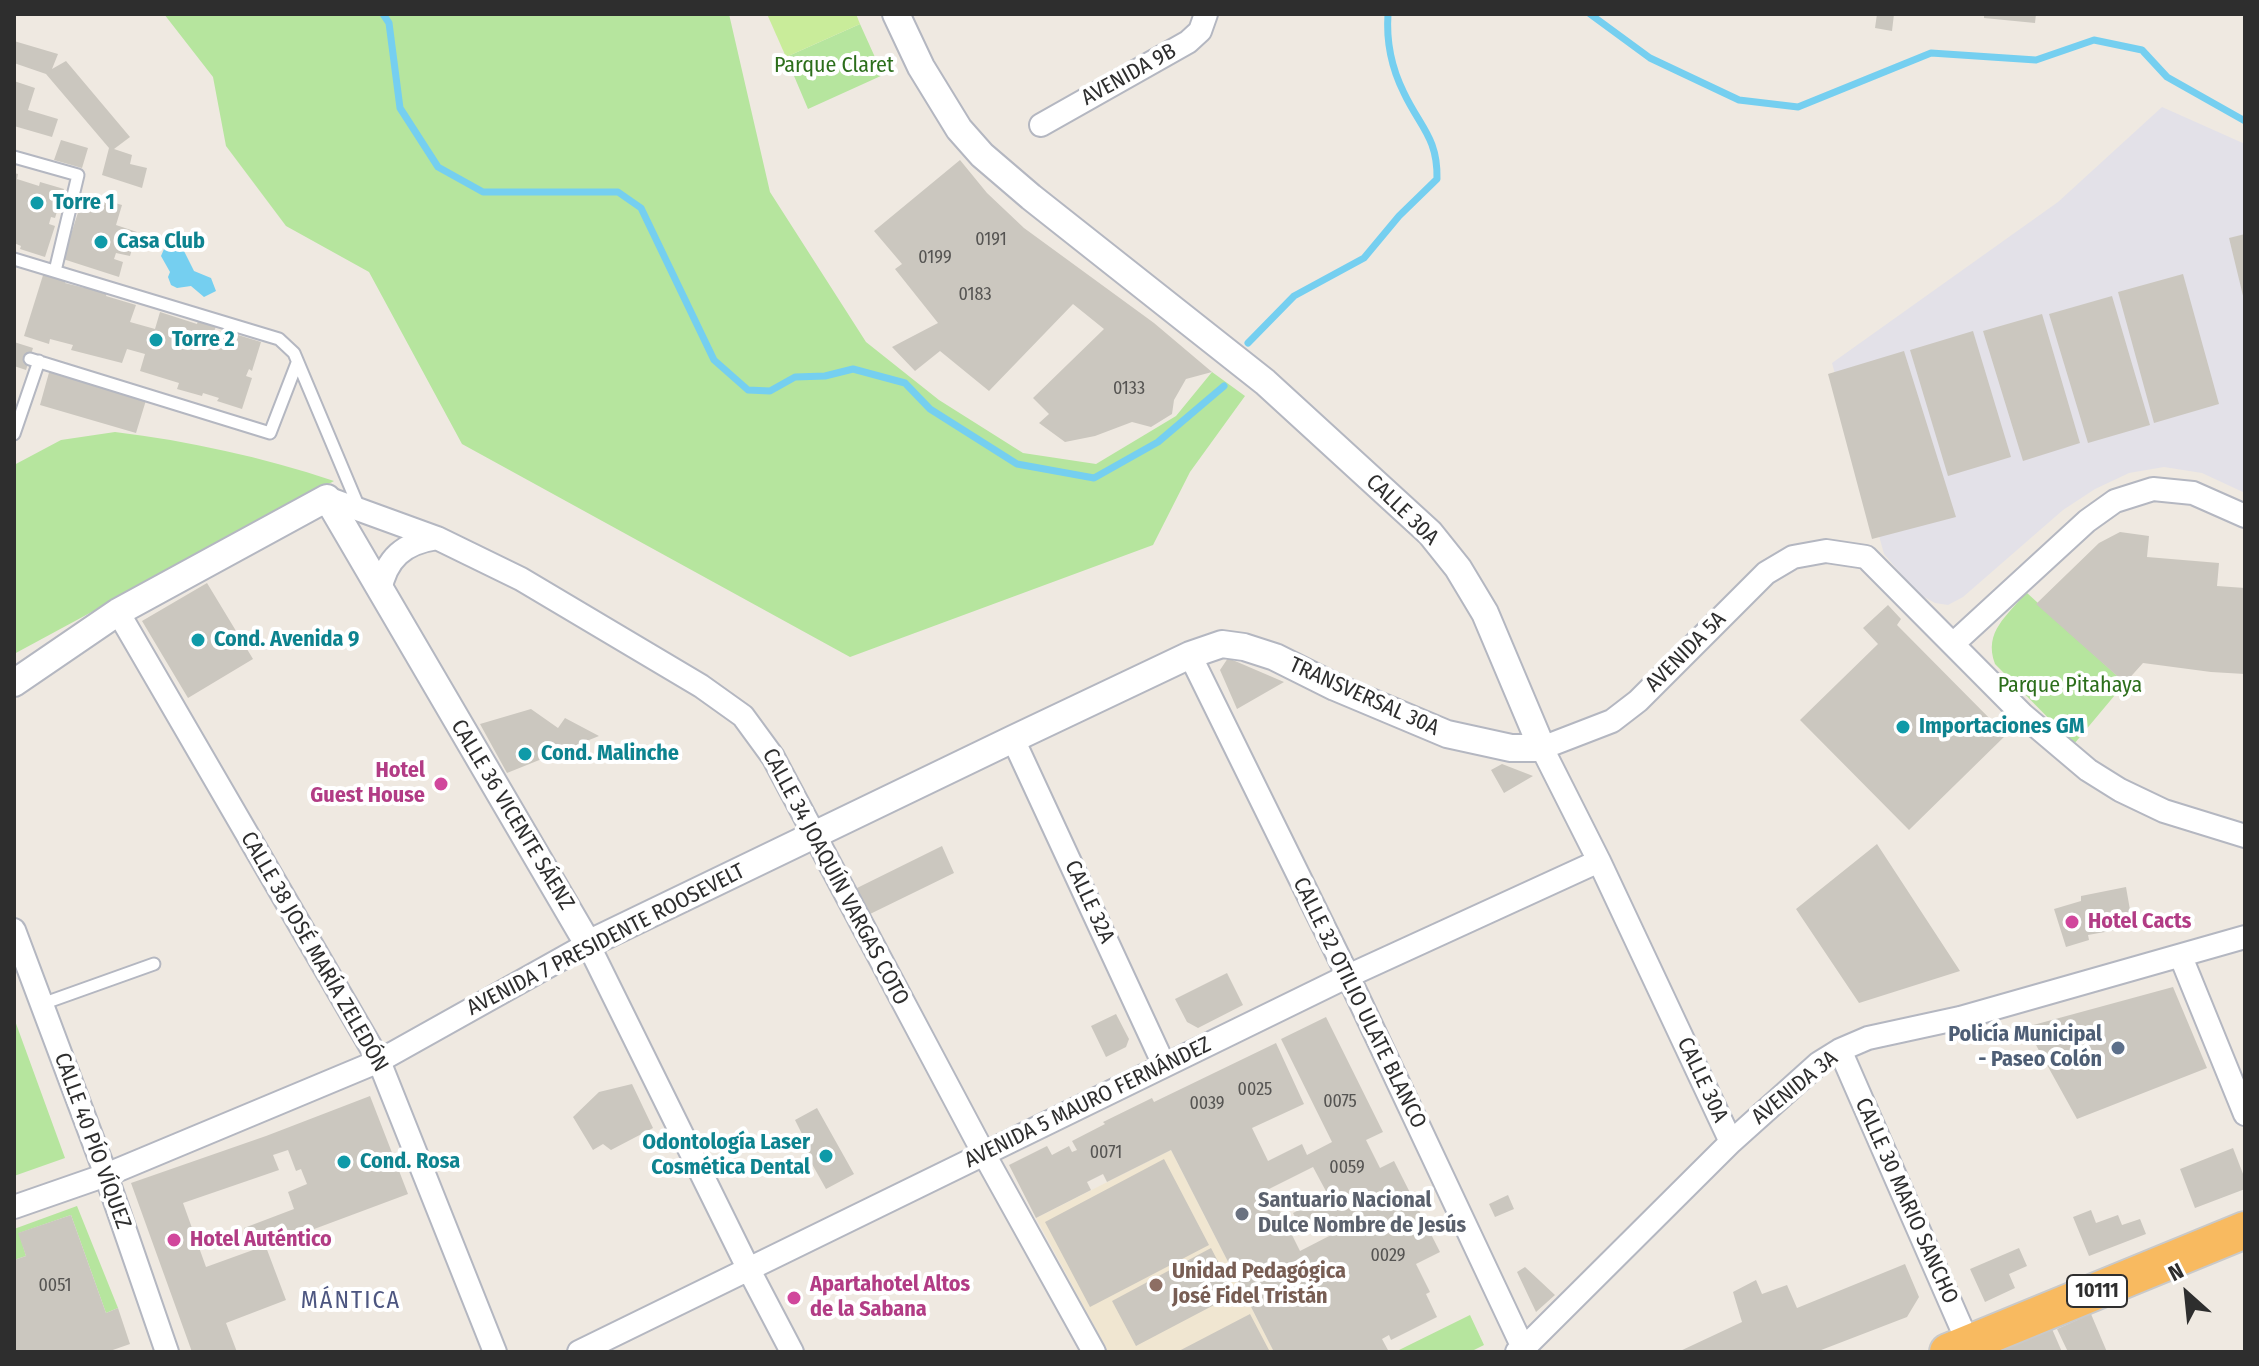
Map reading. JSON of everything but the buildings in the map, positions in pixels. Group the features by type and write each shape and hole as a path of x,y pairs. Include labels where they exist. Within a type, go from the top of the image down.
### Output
{"highway":[{"name":"10111","path":"1963,1349 2245,1230"}],"street":[{"name":"CALLE 30A","path":"896,14 921,67 959,129 982,155 1265,382 1430,533 1458,568 1485,613 1542,748 1599,861 1731,1142"},
{"name":"AVENIDA 9B","path":"1041,125 1188,42 1200,31 1206,14"},
{"path":"2245,516 2193,493 2153,489 2115,501 2087,521 1953,644 2023,715 2088,770 2120,790 2164,811 2245,836"},
{"name":"CALLE 34 JOAQUÍN VARGAS COTO","path":"327,498 437,538 533,586 701,686 743,716 773,757 984,1154 1094,1352"},
{"name":"CALLE 36 VICENTE SÁENZ","path":"327,498 588,944 792,1352"},
{"path":"14,683 118,612 327,498"},
{"path":"380,591 383,574 404,547 420,540 437,538"},
{"name":"AVENIDA 5A","path":"1542,748 1612,721 1638,701 1766,573 1793,557 1826,551 1866,557 1953,644"},
{"name":"CALLE 38 JOSÉ MARÍA ZELEDÓN","path":"118,612 379,1061 495,1352"},
{"name":"TRANSVERSAL 30A","path":"1190,655 1222,644 1244,647 1275,657 1335,687 1447,734 1511,748 1542,748"},
{"name":"AVENIDA 7 PRESIDENTE ROOSEVELT","path":"14,1207 106,1175 379,1061 588,944 1190,655"},
{"name":"CALLE 32 OTILIO ULATE BLANCO","path":"1190,655 1348,976 1521,1351"},
{"name":"CALLE 32A","path":"1013,739 1164,1065"},
{"name":"AVENIDA 5 MAURO FERNÁNDEZ","path":"579,1352 1348,976 1599,861"},
{"name":"CALLE 40 PÍO VÍQUEZ","path":"14,930 106,1175 167,1352"},
{"name":"AVENIDA 3A","path":"1521,1351 1731,1142 1819,1063 1840,1050 1868,1038 1960,1018 2245,937"},
{"path":"2181,957 2245,1114"},
{"name":"CALLE 30 MARIO SANCHO","path":"1840,1050 1963,1349"}],"lane":[{"path":"14,157 78,175 55,271"},
{"path":"14,259 279,339 294,353 360,510"},
{"path":"14,434 34,360 270,433 297,363"},
{"path":"42,1004 154,964"}],"shaded area":[{"path":"2162,107 2245,144 2245,493 2202,473 2164,467 2129,473 2095,489 2063,510 1963,597 1948,605 1935,603 1917,593 1884,554 1832,363 2058,202"},
{"name":"Unidad Pedagógica José Fidel Tristán","path":"1171,1150 1274,1352 1108,1352 1036,1218"}],"green space":[{"path":"164,14 729,14 770,192 866,342 939,400 1023,453 1096,464 1176,416 1212,372 1245,396 1190,472 1153,545 850,657 462,444 369,272 286,226 226,146 213,77"},
{"path":"767,14 856,14 860,24 786,57"},
{"name":"Parque Claret","path":"860,24 883,75 808,109 786,57"},
{"path":"115,432 225,451 334,481 14,654 14,465 61,440"},
{"name":"Parque Pitahaya","path":"2026,592 2125,683 2074,744 1995,664 1992,642 1995,633"},
{"path":"14,1018 65,1158 14,1176"},
{"path":"77,1206 118,1308 106,1313 71,1215 19,1233 26,1256 14,1260 14,1229"},
{"path":"1470,1315 1484,1345 1470,1352 1395,1352"}],"water":[{"path":"182,247 194,271 211,278 216,291 204,297 191,286 177,288 171,285 170,272 161,256 164,249"}],"waterway":[{"path":"383,14 389,23 400,108 438,167 483,192 618,192 641,208 714,360 748,390 770,391 795,377 825,376 853,369 905,383 930,409 1017,464 1094,478 1158,442 1224,386"},
{"path":"1248,343 1294,296 1364,258 1399,216 1437,179 1435,153 1404,93 1393,64 1388,14"},
{"path":"1590,14 1650,58 1739,100 1798,107 1931,53 2036,60 2094,40 2142,50 2167,77 2245,121"}],"place":[{"name":"Torre 1","path":"37,203"},
{"name":"Casa Club","path":"101,242"},
{"name":"Torre 2","path":"156,340"},
{"name":"Cond. Avenida 9","path":"198,640"},
{"name":"Importaciones GM","path":"1903,727"},
{"name":"Cond. Malinche","path":"525,754"},
{"name":"Hotel Guest House","path":"441,784"},
{"name":"Hotel Cacts","path":"2072,922"},
{"name":"Policía Municipal - Paseo Colón","path":"2118,1048"},
{"name":"Odontología Laser Cosmética Dental","path":"826,1156"},
{"name":"Cond. Rosa","path":"344,1162"},
{"name":"Santuario Nacional Dulce Nombre de Jesús","path":"1242,1214"},
{"name":"Hotel Auténtico","path":"174,1240"},
{"name":"Unidad Pedagógica José Fidel Tristán","path":"1156,1285"},
{"name":"Apartahotel Altos de la Sabana","path":"794,1298"}],"district":[{"name":"MÁNTICA","path":"351,1301"}]}
